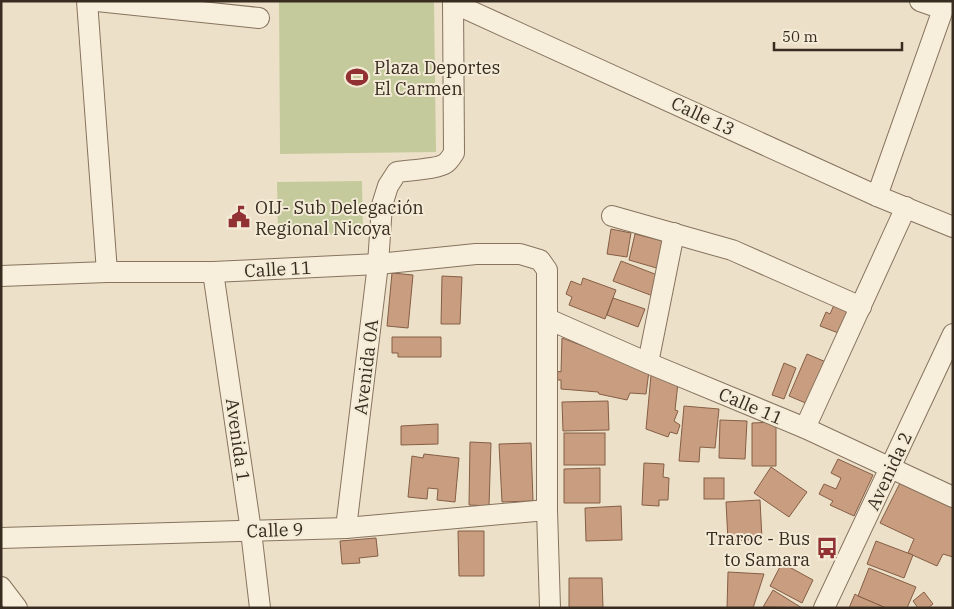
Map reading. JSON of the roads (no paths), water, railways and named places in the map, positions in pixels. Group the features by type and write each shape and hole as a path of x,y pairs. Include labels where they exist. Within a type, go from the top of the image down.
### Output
{"street":[{"path":"87,1 107,272"},
{"path":"97,1 260,18"},
{"path":"877,196 944,5 920,1"},
{"name":"Avenida 0A","path":"346,528 378,264 382,205 388,186 397,172 437,167 446,163 454,153 453,2"},
{"name":"Calle 13","path":"453,2 877,196 953,227"},
{"path":"805,428 906,207"},
{"path":"612,216 674,232 732,250 861,307"},
{"path":"648,363 674,232"},
{"name":"Calle 11","path":"1,276 107,272 213,272 378,264 476,254 520,254 540,260 547,270 548,319 805,428 953,497"},
{"name":"Avenida 1","path":"213,272 251,531 260,608"},
{"path":"548,319 547,510 550,608"},
{"name":"Avenida 2","path":"824,608 953,334"},
{"name":"Calle 9","path":"1,538 346,528 547,510"},
{"path":"1,587 17,608"}],"place":[{"name":"Plaza Deportes El Carmen","path":"357,77"},
{"name":"OIJ- Sub Delegación Regional Nicoya","path":"239,217"},
{"name":"Traroc - Bus to Samara","path":"827,548"}]}
